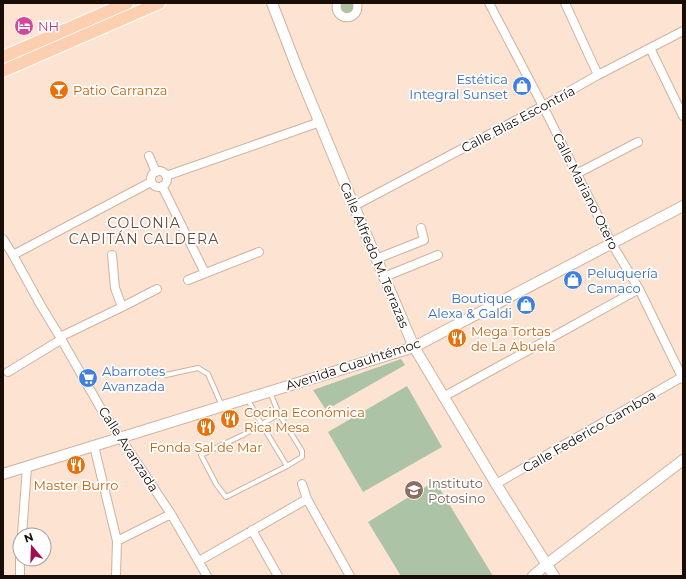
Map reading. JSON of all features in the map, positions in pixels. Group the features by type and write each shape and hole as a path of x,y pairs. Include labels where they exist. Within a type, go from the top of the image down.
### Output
{"main road":[{"path":"3,57 127,3"},
{"path":"3,71 159,3"}],"street":[{"name":"Calle Alfredo M. Terrazas","path":"272,3 297,68 414,347 496,484 554,576"},
{"path":"337,3 337,12 342,17 346,18 349,18 355,14 358,8 358,3"},
{"name":"Calle Mariano Otero","path":"489,3 544,106 576,174 612,244 639,289 683,378"},
{"path":"565,3 598,75"},
{"name":"Calle Blas Escontría","path":"354,206 683,31"},
{"path":"650,48 683,116"},
{"path":"166,176 320,122"},
{"path":"576,174 638,142"},
{"path":"149,156 156,172"},
{"path":"156,172 162,172 166,176 166,182 162,186 156,186 151,182 151,176 156,172"},
{"path":"13,255 151,182"},
{"path":"162,186 206,273"},
{"name":"Avenida Cuauhtémoc","path":"4,472 27,467 414,347 683,206"},
{"path":"376,259 424,240 421,228"},
{"name":"Calle Avanzada","path":"3,239 100,407 171,514 207,576"},
{"path":"188,280 259,252"},
{"path":"112,255 115,288 122,307"},
{"path":"384,277 438,255"},
{"path":"8,372 61,338 157,289"},
{"path":"443,396 639,289"},
{"name":"Calle Federico Gamboa","path":"496,484 683,378"},
{"path":"94,446 117,541 116,576"},
{"path":"533,576 683,460"},
{"path":"23,527 27,467"},
{"path":"302,484 307,499 350,576"},
{"path":"199,561 307,499"},
{"path":"117,541 171,514"},
{"path":"252,530 278,576"}],"lane":[{"path":"166,375 198,368 208,374 222,406"},
{"path":"270,391 279,414 302,451 302,457 226,497 216,484 201,455 243,435 279,414"},
{"path":"247,398 287,466"}],"green space":[{"path":"341,3 355,3 351,15 341,12"},
{"path":"401,359 405,365 326,410 313,390"},
{"path":"407,386 442,447 363,492 328,432"},
{"path":"435,481 493,576 401,576 368,522"}],"place":[{"name":"NH","path":"24,26"},
{"name":"Estética Integral Sunset","path":"522,86"},
{"name":"Patio Carranza","path":"59,90"},
{"name":"Peluquería Camaco","path":"573,280"},
{"name":"Boutique Alexa & Galdi","path":"526,305"},
{"name":"Mega Tortas de La Abuela","path":"457,338"},
{"name":"Abarrotes Avanzada","path":"88,378"},
{"name":"Cocina Económica Rica Mesa","path":"230,419"},
{"name":"Fonda Sal de Mar","path":"206,427"},
{"name":"Master Burro","path":"76,465"},
{"name":"Instituto Potosino","path":"414,490"}],"district":[{"name":"COLONIA CAPITÁN CALDERA","path":"144,232"}]}
